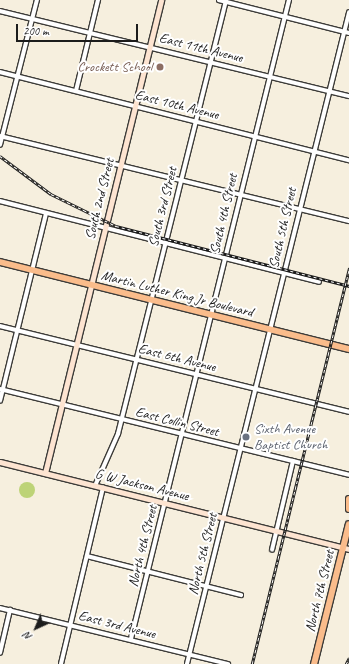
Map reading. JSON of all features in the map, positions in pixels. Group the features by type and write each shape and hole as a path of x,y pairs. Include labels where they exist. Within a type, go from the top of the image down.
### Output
{"main road":[{"name":"Martin Luther King Jr Boulevard","path":"0,262 349,349"},
{"path":"349,499 349,509"},
{"name":"North 7th Street","path":"314,664 346,548 349,524"}],"street":[{"path":"0,145 1,136 37,0"},
{"path":"76,91 98,0"},
{"name":"South 2nd Street","path":"45,473 63,405 134,106 161,0"},
{"path":"219,0 349,33"},
{"name":"South 4th Street","path":"181,434 289,0"},
{"name":"South 3rd Street","path":"95,486 112,454 122,419 226,1"},
{"name":"East 11th Avenue","path":"0,11 211,61 349,96"},
{"name":"South 5th Street","path":"240,449 313,151 330,92 349,13"},
{"name":"East 10th Avenue","path":"0,72 349,160"},
{"path":"1,136 349,221"},
{"path":"0,201 105,229 319,282"},
{"path":"0,401 1,390 46,214"},
{"name":"East 6th Avenue","path":"0,326 349,412"},
{"name":"East Collin Street","path":"1,390 349,475"},
{"name":"North 4th Street","path":"131,640 181,434"},
{"name":"North 5th Street","path":"188,664 240,449"},
{"path":"272,550 278,531 293,461"},
{"name":"G W Jackson Avenue","path":"0,462 346,548"},
{"path":"61,664 104,488"},
{"path":"87,556 207,585 240,595"},
{"name":"East 3rd Avenue","path":"0,608 228,664"},
{"path":"0,653 10,610"}],"green space":[{"path":"27,482 33,484 35,490 33,496 27,498 21,496 19,490 21,484"}],"railway":[{"path":"0,156 51,194 116,226 349,286"},
{"path":"252,664 349,268"},
{"path":"346,664 349,658"}],"place":[{"name":"Crockett School","path":"160,67"},
{"name":"Sixth Avenue Baptist Church","path":"246,437"}]}
